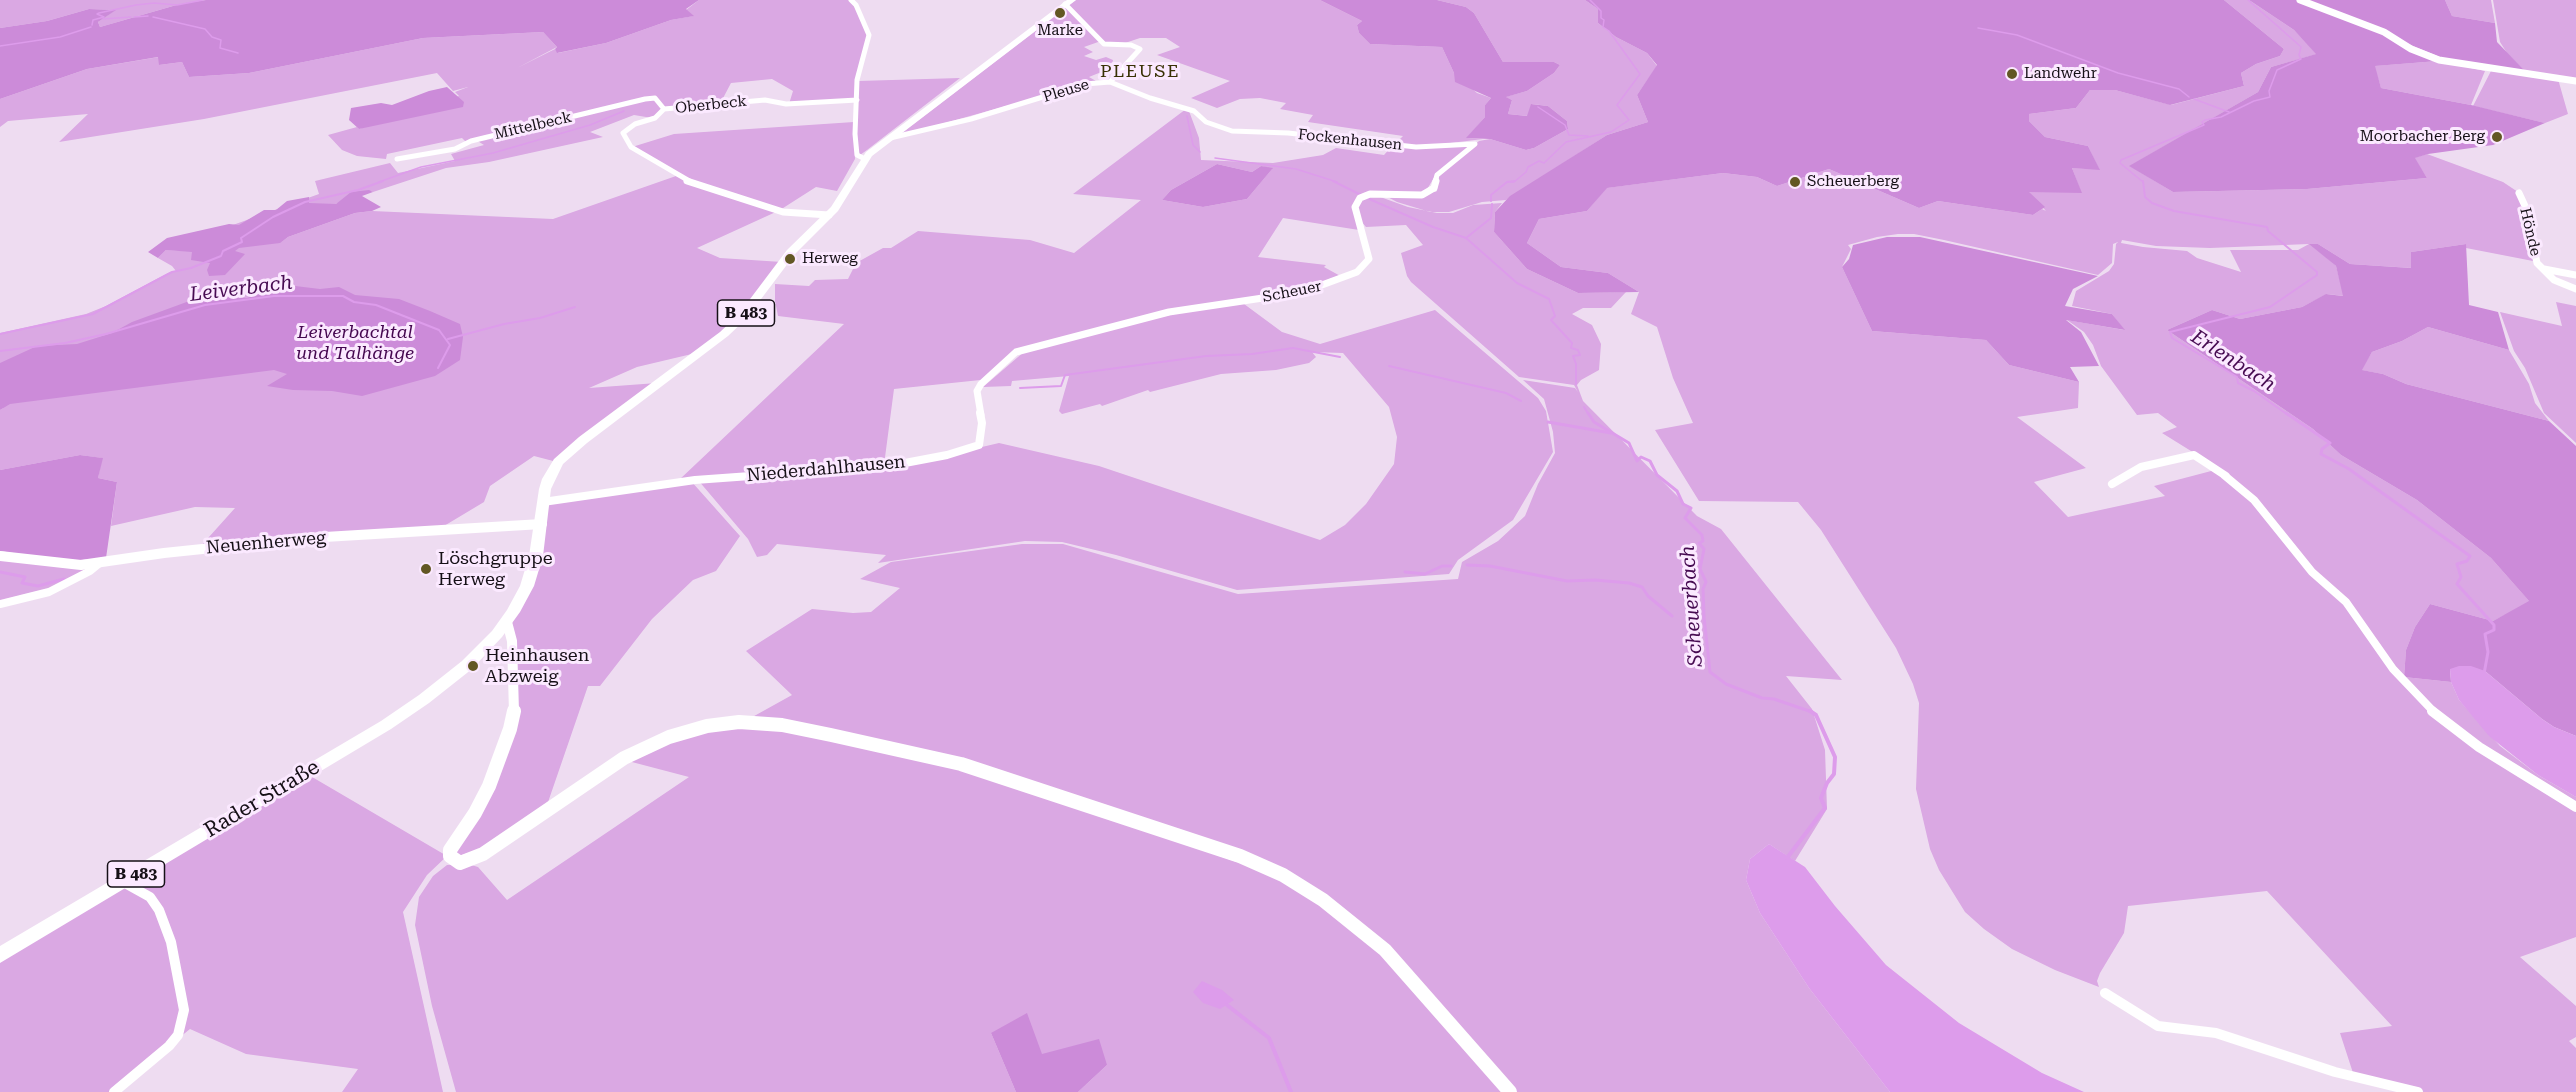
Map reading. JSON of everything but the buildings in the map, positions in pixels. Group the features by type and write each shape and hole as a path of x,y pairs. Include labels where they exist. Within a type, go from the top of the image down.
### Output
{"main road":[{"name":"B 483","path":"507,621 527,586 536,556 548,479 567,453 724,334 749,309 792,252 829,215 865,159 1069,2"},
{"name":"Rader Straße","path":"0,955 408,711 467,665 507,621"}],"street":[{"path":"851,0 856,5 868,34 857,80 855,144 858,156 865,159"},
{"path":"2300,0 2384,32 2411,49 2439,60 2576,81"},
{"name":"Pleuse","path":"890,138 971,119 1085,84 1110,82 1140,49 1131,45 1104,44 1069,2"},
{"name":"Fockenhausen","path":"1110,82 1150,98 1194,111 1206,122 1232,131 1288,133 1416,147 1469,142 1475,144 1437,175 1434,188 1429,193 1422,195 1375,193 1358,200 1355,207 1361,226"},
{"name":"Mittelbeck","path":"398,159 449,150 471,141 645,99 655,98 664,110"},
{"name":"Oberbeck","path":"829,215 783,212 707,188 677,176 631,147 623,136 625,130 635,124 655,118 664,110 734,101 765,100 786,104 857,100"},
{"name":"Hönde","path":"2519,193 2525,206 2536,259 2554,280 2576,289"},
{"name":"Scheuer","path":"1244,300 1303,292 1358,272 1369,259 1361,226"},
{"name":"Hönde","path":"2544,269 2576,274"},
{"name":"Niederdahlhausen","path":"543,501 694,480 889,466 979,446 982,423 977,391 981,384 1016,352 1169,312 1244,300"},
{"path":"2112,484 2141,467 2194,455 2226,476 2224,475 2254,500 2312,572 2346,602 2393,669 2427,708 2454,730 2576,807"},
{"name":"Neuenherweg","path":"0,604 49,592 90,571 101,562 308,538 542,524"},
{"path":"0,556 63,564 101,562"},
{"path":"507,621 512,641 515,707 510,729 489,786 475,813 450,850 450,856 460,862 470,861 483,854 624,758 669,737 707,726 739,722 782,725 831,735 961,764 1240,856 1283,875 1323,900 1385,950 1510,1092"},
{"path":"114,1092 169,1046 178,1035 184,1011 171,942 159,910 150,897 123,882"},
{"path":"2105,993 2158,1026 2216,1034 2334,1072 2418,1092"}],"green space":[{"path":"0,0 206,0 180,4 100,27 98,22 115,10 89,9 47,21 0,28"},
{"path":"206,0 699,0 686,9 694,16 671,20 606,43 557,53 555,49 557,47 543,32 423,38 249,73 189,77 182,62 159,65 158,57 87,69 0,99 0,28 47,21 89,9 116,10 98,22 100,27 180,4"},
{"path":"699,0 850,0 854,2 867,34 854,99 789,104 793,91 772,79 731,83 721,102 663,110 652,118 634,115 590,132 603,137 489,162 446,168 336,204 328,204 280,243 288,237 355,213 372,211 553,219 676,176 778,211 697,248 720,258 782,262 740,317 696,353 637,367 589,388 657,383 557,462 534,456 490,486 484,502 439,529 200,547 235,508 195,507 111,526 117,482 98,478 102,458 80,455 0,470 0,410 3,408 0,408 0,333 86,314 106,306 176,271 158,258 166,250 190,251 219,230 319,194 315,181 390,163 398,173 455,161 451,154 484,145 476,140 466,142 462,138 387,154 386,159 357,156 342,150 328,135 357,127 359,129 459,96 455,92 468,87 453,91 437,73 204,119 59,142 88,114 8,121 0,127 0,99 87,69 159,57 159,65 182,62 189,77 249,73 423,38 543,32 557,47 517,68 555,49 558,53 606,43 671,20 693,16 686,10"},
{"path":"1076,0 1320,0 1362,21 1357,25 1359,33 1370,44 1442,47 1454,73 1477,93 1491,98 1485,105 1485,117 1467,138 1483,139 1418,147 1394,145 1403,136 1308,122 1313,115 1280,109 1286,103 1260,98 1240,99 1217,108 1191,98 1230,81 1157,55 1180,47 1166,38 1140,38 1125,43 1101,41 1084,47 1093,52 1084,56 1096,60 1106,57 1113,60 1111,68 1089,77 1096,81 898,136"},
{"path":"1320,0 1437,0 1466,7 1474,13 1503,62 1554,62 1560,65 1554,73 1527,91 1506,97 1512,100 1508,114 1527,116 1531,104 1548,106 1567,121 1568,129 1526,150 1490,139 1466,138 1485,117 1485,105 1491,98 1455,82 1454,73 1442,47 1370,44 1359,33 1357,25 1362,21"},
{"path":"1437,0 1585,0 1598,9 1598,23 1616,37 1647,53 1657,66 1637,95 1648,122 1607,135 1506,200 1482,202 1449,212 1432,212 1453,213 1473,205 1502,203 1495,212 1494,232 1527,269 1578,293 1626,292 1611,308 1583,308 1572,314 1592,325 1601,344 1599,370 1581,380 1577,385 1583,401 1697,516 1721,529 1842,680 1786,676 1812,709 1825,750 1827,809 1795,861 1769,844 1750,859 1746,880 1760,913 1809,988 1890,1092 1513,1092 1401,964 1367,931 1324,898 1285,875 1242,855 962,762 833,733 747,720 792,695 746,651 812,609 853,613 871,612 900,588 860,579 891,562 1022,544 1063,544 1238,594 1458,579 1462,562 1498,541 1525,516 1538,484 1555,453 1553,432 1544,399 1523,380 1575,388 1578,392 1574,385 1519,377 1411,282 1407,276 1401,253 1423,245 1406,225 1366,227 1360,220 1357,208 1362,199 1370,193 1358,196 1353,208 1359,230 1283,218 1258,257 1326,265 1324,267 1344,278 1302,292 1168,312 1109,326 1067,341 1023,350 990,379 894,389 884,465 679,480 844,324 778,316 775,284 809,286 815,280 848,279 856,263 883,248 891,248 918,231 1030,240 1074,253 1141,200 1073,194 1186,109 1189,111 1199,138 1201,160 1273,163 1323,155 1336,148 1384,155 1392,146 1419,147 1475,142 1435,176 1426,191 1435,192 1439,176 1479,141 1490,139 1526,150 1568,129 1567,121 1548,106 1532,104 1528,116 1508,114 1512,100 1505,97 1527,91 1554,73 1560,65 1554,62 1503,62 1474,13 1466,7","holes":["1217,164 1252,172 1261,166 1272,169 1247,199 1203,207 1162,200 1171,190","1383,192 1382,194 1397,202 1425,211 1372,194"]},
{"path":"1585,0 2224,0 2284,49 2280,56 2256,64 2241,73 2244,86 2170,105 2115,90 2090,90 2076,108 2029,114 2029,121 2045,137 2088,146 2100,170 2072,168 2082,193 2029,192 2045,207 2033,215 1938,201 1919,208 1829,169 1777,186 1757,177 1723,173 1607,188 1587,211 1539,219 1527,243 1561,267 1608,273 1639,292 1578,293 1527,269 1494,232 1495,212 1510,196 1607,135 1648,122 1637,95 1657,65 1647,53 1616,37 1598,23 1598,9"},
{"path":"2224,0 2249,0 2294,30 2317,54 2271,67 2258,92 2130,166 2173,192 2307,189 2427,178 2414,158 2427,154 2503,182 2518,192 2523,203 2533,261 2466,248 2466,244 2411,252 2412,268 2350,264 2318,244 2311,244 2336,266 2344,296 2327,294 2302,307 2240,319 2212,310 2167,330 2313,429 2341,455 2417,500 2491,558 2530,602 2493,621 2430,604 2415,627 2406,650 2404,677 2451,682 2459,700 2500,746 2538,775 2576,797 2576,937 2520,957 2576,1006 2576,1037 2569,1041 2576,1048 2576,1092 2423,1092 2354,1076 2340,1033 2392,1026 2267,891 2128,906 2124,933 2100,973 2097,981 2099,987 2055,970 2012,949 1984,929 1965,912 1939,870 1930,849 1916,789 1919,703 1913,684 1896,648 1821,530 1798,502 1699,501 1655,430 1693,423 1673,378 1657,327 1631,314 1639,292 1608,273 1561,267 1527,243 1539,219 1587,211 1606,188 1723,173 1757,177 1777,186 1829,169 1919,208 1938,201 2033,215 2042,209 2046,211 2028,192 2081,192 2072,168 2099,169 2088,146 2045,137 2029,121 2029,114 2076,108 2090,90 2115,90 2171,105 2244,86 2241,73 2256,64 2280,56 2284,49","holes":["1898,234 1914,234 1944,240 2098,275 2112,263 2113,244 2118,242 2114,264 2109,271 2076,291 2072,306 2112,314 2124,330 2067,320 2084,332 2093,345 2101,366 2137,415 2158,413 2177,427 2162,433 2220,469 2258,502 2315,572 2349,603 2403,677 2395,676 2344,602 2309,572 2255,502 2215,470 2154,486 2165,496 2068,517 2034,482 2086,468 2017,417 2078,408 2079,382 2009,365 1986,340 1872,331 1842,267 1851,249 1848,245","2122,240 2156,246 2210,248 2309,244 2298,250 2230,250 2241,272 2197,258 2187,251 2143,247 2121,243"]},
{"path":"2249,0 2297,0 2374,29 2438,61 2375,66 2381,88 2471,105 2545,123 2493,145 2428,154 2415,158 2427,178 2307,189 2173,192 2129,166 2258,92 2271,67 2316,54 2294,30"},
{"path":"2302,0 2445,0 2452,16 2495,23 2497,42 2527,73 2452,62"},
{"path":"2445,0 2491,0 2495,23 2452,16"},
{"path":"2493,0 2576,0 2576,80 2527,73 2507,53 2500,42"},
{"path":"2438,61 2485,71 2471,105 2381,88 2374,66"},
{"path":"2491,71 2558,79 2568,114 2545,123 2473,106"},
{"path":"960,78 860,155 856,144 858,81"},
{"path":"447,87 464,102 463,107 359,129 349,120 351,108 381,103 392,105"},
{"path":"854,122 855,159 837,191 816,187 780,210 693,183 632,147 674,134"},
{"path":"1217,164 1252,172 1261,166 1273,168 1247,199 1203,207 1162,200 1171,190"},
{"path":"369,190 373,192 362,196 381,207 372,211 355,213 288,237 280,243 239,248 235,251 245,254 225,275 209,276 207,270 210,263 191,260 192,252 166,250 158,258 148,252 167,238 229,224 239,225 264,210 276,210 287,201 309,197 309,203 336,204 351,192"},
{"path":"1887,237 1920,237 2098,276 2073,289 2065,306 2112,314 2125,330 2066,320 2081,332 2099,366 2070,367 2079,382 2009,365 1986,340 1872,331 1842,267 1849,259 1853,245"},
{"path":"2309,244 2318,244 2350,264 2411,268 2411,252 2466,244 2469,305 2498,312 2509,350 2428,327 2402,341 2372,352 2362,370 2383,374 2406,384 2549,421 2576,446 2576,736 2542,719 2485,671 2450,669 2451,682 2404,677 2406,650 2415,627 2430,604 2493,621 2529,601 2491,558 2417,500 2341,455 2313,429 2167,330 2212,310 2240,319 2302,307 2326,294 2343,296 2336,266"},
{"name":"Leiverbachtal und Talhänge","path":"287,285 320,289 339,287 355,295 399,299 460,324 463,337 460,360 435,376 362,396 332,391 293,390 267,386 287,374 274,370 10,404 0,410 0,363 37,346 77,344 112,333 132,322 203,296 247,298"},
{"path":"1240,301 1282,332 1320,344 1435,310 1538,398 1546,411 1553,452 1513,520 1458,560 1449,574 1237,590 1062,542 1025,541 878,563 886,555 777,544 767,555 757,557 748,539 698,480 922,461 999,443 1099,466 1320,540 1345,525 1366,504 1394,464 1397,437 1389,407 1343,353 1312,352 1316,357 1309,363 1276,370 1221,374 1150,392 1148,390 1102,406 1100,404 1062,414 1059,411 1069,376 1012,381 1011,386 983,387 1025,351 1111,327"},
{"path":"2556,302 2576,306 2576,443 2544,413 2525,368 2514,351 2500,312 2562,326"},
{"path":"2428,327 2509,350 2529,384 2535,403 2549,421 2406,384 2383,374 2361,370 2372,352 2402,341"},
{"path":"80,455 103,458 98,478 117,482 106,558 67,561 0,551 0,470"},
{"path":"691,481 740,536 716,571 693,580 652,619 600,686 588,686 546,808 497,843 456,857 458,840 511,729 509,620 515,611 545,502"},
{"path":"0,558 91,566 66,583 0,604"},
{"path":"756,724 960,765 1282,878 1364,933 1507,1092 1078,1092 1107,1065 1042,1054 991,1033 1016,1092 456,1092 432,1006 415,925 419,897 433,876 447,865 468,864 478,867 507,900 689,777 628,761 673,738"},
{"path":"307,774 447,856 427,875 403,912 443,1092 342,1092 358,1069 246,1054 190,1029 112,1092 0,1092 0,956"},
{"path":"1027,1013 1042,1054 1099,1039 1107,1065 1078,1092 1016,1092 991,1033"}],"shaded area":[{"path":"2471,666 2485,671 2542,719 2576,736 2576,797 2538,775 2489,736 2459,700 2451,682 2450,669"},
{"path":"1769,844 1805,867 1886,965 1959,1023 2042,1073 2084,1092 1890,1092 1809,988 1760,913 1746,880 1750,859"},
{"path":"1202,981 1222,990 1234,1000 1220,1009 1203,1003 1193,992"}],"waterway":[{"path":"92,25 93,20 104,17 97,14 99,13 136,5 154,3 177,5 203,0"},
{"name":"Scheuerbach","path":"1507,182 1514,182 1526,172 1528,167 1539,161 1544,163 1566,142 1611,132 1629,120 1617,105 1640,74 1609,31 1603,27 1604,20 1601,18 1601,11 1590,0"},
{"name":"Erlenbach","path":"2248,0 2300,46"},
{"path":"134,17 148,16"},
{"path":"103,19 131,17"},
{"path":"153,17 205,29 212,37 221,40 220,48 238,53"},
{"path":"0,46 60,37 91,27"},
{"path":"1978,28 2017,35 2118,73 2179,89 2189,97"},
{"name":"Erlenbach","path":"2143,182 2120,163 2121,160 2204,125 2202,122 2205,120 2221,117 2254,101 2270,97 2269,91 2277,70 2301,59 2299,55 2301,47"},
{"path":"2194,99 2229,112"},
{"path":"1538,107 1565,125 1569,135 1588,136"},
{"path":"379,182 421,167 493,153 590,125 624,111"},
{"path":"1187,116 1193,145 1200,152"},
{"path":"1215,158 1296,169 1337,182"},
{"path":"0,334 93,314 172,272 191,268 221,256 223,251 242,242 241,238 273,217 305,202 358,190 383,181"},
{"path":"1333,181 1361,195"},
{"name":"Scheuerbach","path":"1507,182 1515,181"},
{"name":"Erlenbach","path":"2143,181 2145,197 2152,203 2174,211 2267,227 2268,231 2317,272 2317,275 2270,307 2170,332 2172,338 2237,377 2238,383 2254,391 2288,415"},
{"name":"Scheuerbach","path":"1491,201 1491,195 1507,182"},
{"path":"1367,198 1433,227 1466,238"},
{"name":"Scheuerbach","path":"1466,238 1491,218 1492,204"},
{"name":"Scheuerbach","path":"1466,238 1517,283 1549,299 1555,316 1551,320 1572,343 1571,348 1578,350 1580,355 1573,356 1576,364 1576,384"},
{"name":"Leiverbach","path":"0,351 65,343 106,334 205,305 274,296 343,296 354,302 376,305 439,330 450,345 438,368"},
{"path":"448,339 504,324 540,318 575,307"},
{"path":"1020,388 1061,386 1065,375 1206,356 1252,354 1293,348 1340,357"},
{"path":"1389,366 1506,393 1521,401"},
{"name":"Scheuerbach","path":"1584,407 1589,415"},
{"name":"Scheuerbach","path":"1588,413 1594,422 1629,443 1637,461 1641,457 1650,461 1657,475 1677,491 1683,504 1691,508 1685,518 1702,535 1703,541 1699,543 1704,549 1700,569 1706,582 1703,589 1704,617 1710,672 1726,684 1762,698 1774,699 1811,712"},
{"name":"Erlenbach","path":"2286,413 2330,443 2322,449 2321,454 2349,469 2470,556 2467,561 2457,564 2461,577 2457,584 2494,625 2494,630 2485,634 2488,652 2484,674"},
{"path":"1548,422 1611,433"},
{"path":"1467,565 1490,566 1567,581 1595,580 1629,583 1642,587 1648,596 1672,616"},
{"path":"1405,572 1425,574 1442,566 1451,566"},
{"path":"0,572 25,577 22,583 38,586 64,579"},
{"name":"Scheuerbach","path":"1787,858 1825,808 1821,798 1827,783 1834,774 1835,757 1816,715 1811,712"},
{"path":"1227,1005 1269,1038 1291,1092"}],"place":[{"name":"Marke","path":"1060,13"},
{"name":"Landwehr","path":"2012,74"},
{"name":"Moorbacher Berg","path":"2497,137"},
{"name":"Scheuerberg","path":"1795,182"},
{"name":"Herweg","path":"790,259"},
{"name":"Löschgruppe Herweg","path":"426,569"},
{"name":"Heinhausen Abzweig","path":"473,666"}],"district":[{"name":"PLEUSE","path":"1140,72"}]}
